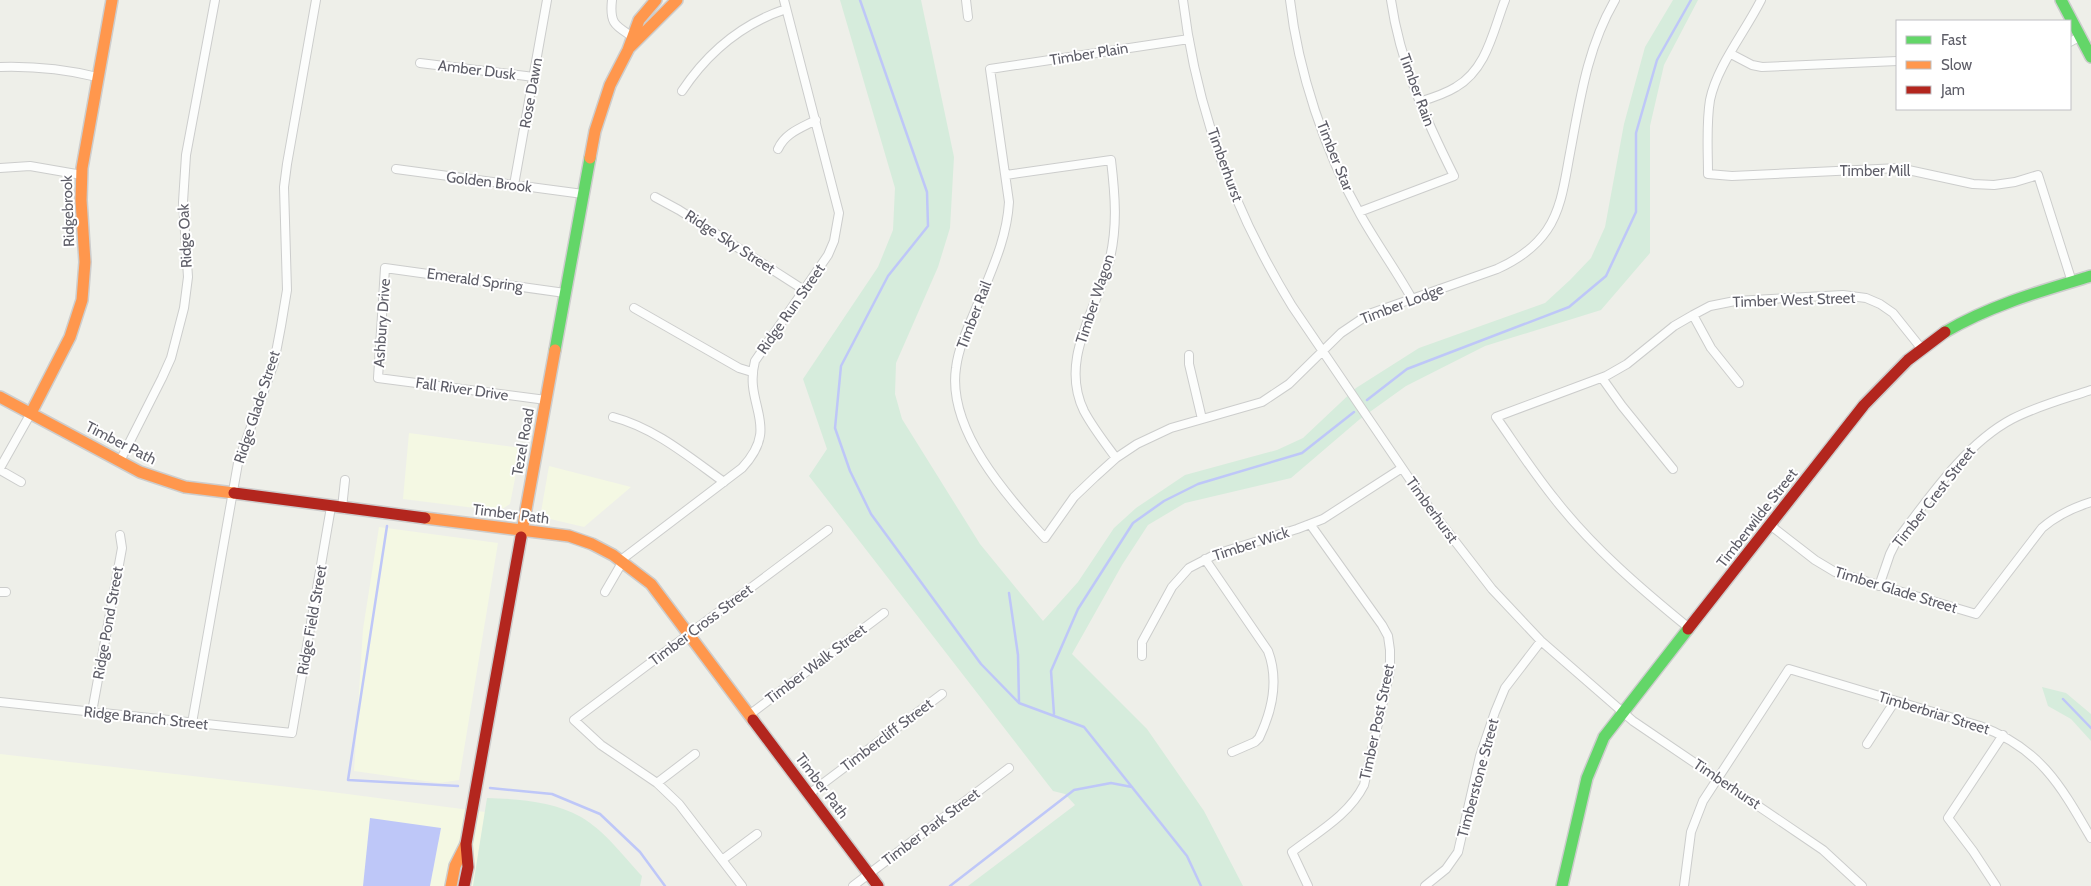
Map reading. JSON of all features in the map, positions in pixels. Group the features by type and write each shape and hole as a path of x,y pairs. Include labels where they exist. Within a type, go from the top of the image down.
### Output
{"street":[{"name":"Ridgebrook","path":"31,413 70,337 82,300 85,262 82,175 97,77 112,0"},
{"name":"Ridge Oak","path":"120,461 165,371 173,351 184,308 188,277 183,202 185,164 215,0"},
{"name":"Ridge Glade Street","path":"192,723 241,451 274,363 281,326 287,290 284,187 316,0"},
{"name":"Rose Dawn","path":"514,185 548,0"},
{"path":"612,0 610,15 614,25 635,38"},
{"name":"Tezel Road","path":"464,886 468,867 466,844 583,194 600,112 620,63 635,38 640,20 656,0"},
{"name":"Tezel Road","path":"635,38 677,0"},
{"name":"Ridge Run Street","path":"622,560 742,468 756,452 761,423 753,391 752,372 760,352 828,255 834,241 839,213 784,0"},
{"path":"966,0 968,17"},
{"name":"Timberhurst","path":"1183,0 1200,94 1222,161 1249,228 1272,274 1430,509 1492,589 1541,641 1623,712 1823,850 1862,886"},
{"name":"Timber Star","path":"1290,0 1299,49 1312,99 1329,148 1359,212 1412,299"},
{"name":"Timber Rain","path":"1359,212 1454,176 1420,102 1401,46 1391,0"},
{"path":"1420,102 1457,87 1480,63 1489,48 1505,0"},
{"name":"Timber Lodge","path":"1045,538 1074,497 1116,458 1149,438 1171,428 1262,402 1289,384 1354,323 1369,314 1496,269 1515,261 1530,249 1548,229 1561,197 1592,48 1615,0"},
{"path":"1761,0 1731,54 1752,65 1762,67 1896,61"},
{"path":"2061,0 2068,20"},
{"path":"682,91 705,60 730,37 751,24 786,9"},
{"name":"Timber Plain","path":"990,69 1189,39"},
{"path":"2074,39 2091,57"},
{"name":"Timber Mill","path":"1731,54 1716,81 1710,101 1708,174 1732,176 1900,168 1984,185 2004,184 2038,175 2072,282"},
{"name":"Amber Dusk","path":"420,63 534,77"},
{"path":"0,67 54,68 97,77"},
{"name":"Timber Rail","path":"990,69 1009,202 1007,225 1004,239 958,356 955,377 956,398 961,420 986,464 1025,516 1045,538"},
{"path":"778,149 785,137 816,120"},
{"name":"Timber Wagon","path":"1006,175 1111,160 1115,198 1109,262 1078,346 1075,371 1084,410 1096,431 1116,458"},
{"path":"0,168 30,166 82,175"},
{"name":"Golden Brook","path":"396,170 583,194"},
{"name":"Ridge Sky Street","path":"655,197 679,210 804,290"},
{"name":"Emerald Spring","path":"385,268 565,293"},
{"name":"Ashbury Drive","path":"378,378 385,268"},
{"name":"Timberwilde Street","path":"1562,886 1590,767 1604,738 1864,405 1894,372 1938,336 1977,314 2091,276"},
{"name":"Timber West Street","path":"1689,628 1650,597 1603,553 1554,499 1496,417 1602,378 1627,364 1674,326 1710,306 1735,300 1858,296 1880,304 1893,313 1921,348"},
{"path":"634,308 739,368 752,372"},
{"path":"1693,315 1711,348 1739,383"},
{"path":"1189,356 1189,364 1202,419"},
{"name":"Fall River Drive","path":"378,378 546,400"},
{"path":"1602,378 1672,469"},
{"name":"Timber Crest Street","path":"1879,586 1886,562 1897,540 1965,454 1979,440 2029,410 2091,390"},
{"name":"Timber Path","path":"0,397 120,461 162,480 185,487 523,530 580,539 601,547 622,560 651,584 878,886"},
{"path":"21,482 0,469 31,413"},
{"path":"613,418 628,421 652,433 724,482"},
{"name":"Timber Wick","path":"1142,656 1142,642 1172,587 1189,568 1225,551 1310,524 1343,508 1402,468"},
{"name":"Ridge Field Street","path":"292,733 337,507 345,480"},
{"name":"Timber Glade Street","path":"1770,526 1825,566 1846,576 1976,614 2042,528 2069,510 2091,502"},
{"name":"Timber Post Street","path":"1308,886 1292,852 1350,807 1358,797 1364,785 1390,671 1388,636 1310,524"},
{"name":"Timber Cross Street","path":"657,783 601,745 574,720 828,530"},
{"name":"Ridge Pond Street","path":"92,712 122,548 120,535"},
{"path":"1205,559 1268,651 1274,669 1273,700 1258,738 1255,742 1232,752"},
{"path":"605,592 622,560"},
{"name":"Timber Walk Street","path":"749,715 884,613"},
{"name":"Timberstone Street","path":"1425,886 1446,869 1458,852 1480,756 1495,712 1505,688 1541,641"},
{"name":"Timberbriar Street","path":"1717,778 1789,669 1980,726 2003,736 2019,745 2044,767 2091,838"},
{"name":"Timbercliff Street","path":"809,794 942,694"},
{"path":"1868,744 1895,701"},
{"name":"Ridge Branch Street","path":"0,702 292,733"},
{"path":"1996,886 1948,818 2003,736"},
{"path":"696,754 657,783 679,804 742,886"},
{"name":"Timber Park Street","path":"853,886 1009,768"},
{"path":"1684,886 1691,832 1703,801 1717,778"},
{"path":"722,860 757,834"},
{"name":"Tezel Road","path":"451,886 454,866 466,844"}],"shaded area":[{"path":"840,0 921,0 954,157 950,228 938,267 896,363 895,394 902,419 980,544 1043,621 1078,582 1114,528 1136,508 1185,475 1277,450 1303,438 1356,388 1419,348 1545,303 1570,280 1591,258 1605,227 1624,124 1645,47 1673,0 1698,0 1664,65 1650,126 1650,253 1601,310 1485,346 1406,386 1360,419 1291,478 1185,503 1148,525 1122,565 1072,654 1147,729 1204,811 1243,886 968,886 1075,805 1065,794 1053,791 809,476 827,449 803,379 878,267 893,230 895,188"},
{"path":"409,433 521,448 510,504 499,511 403,499"},
{"path":"549,466 631,487 584,527 546,518 541,512"},
{"path":"379,527 498,543 459,780 439,783 354,771 363,629"},
{"path":"2042,687 2066,693 2091,714 2091,741 2071,719 2048,706"},
{"path":"0,754 332,792 485,812 473,886 0,886"},
{"path":"487,798 523,800 547,804 581,817 598,829 642,876 640,886 473,886"}],"water":[{"path":"370,818 441,828 430,886 363,886"}],"waterway":[{"path":"860,0 927,192 928,226 888,276 841,366 835,428 850,471 871,514 981,664 1019,703 1084,727 1187,856 1201,886"},
{"path":"1367,400 1407,369 1569,307 1606,276 1636,212 1636,133 1657,60 1691,0"},
{"path":"1054,714 1051,671 1078,609 1133,523 1164,501 1198,484 1302,453 1354,412"},
{"path":"387,526 348,780 458,786"},
{"path":"1009,593 1018,655 1019,703"},
{"path":"2063,699 2091,728"},
{"path":"950,886 1074,790 1111,783 1132,787"},
{"path":"490,788 552,794 600,814 640,852 665,886"}],"traffic: fast":[{"path":"2061,0 2091,57"},
{"path":"555,350 590,158"},
{"path":"1945,332 1998,306 2091,276"},
{"path":"1562,886 1587,778 1604,737 1688,629"}],"traffic: slow":[{"path":"31,413 70,337 82,300 85,262 81,200 82,168 112,0"},
{"path":"590,158 595,131 610,85 628,50 639,20 656,0"},
{"path":"629,48 677,0"},
{"path":"521,537 555,350"},
{"path":"0,397 140,472 185,487 234,493"},
{"path":"425,518 569,536 592,544 613,555 651,584 753,720"},
{"path":"451,886 455,866 466,844"}],"traffic: jam":[{"path":"1688,629 1864,405 1908,360 1945,332"},
{"path":"234,493 425,518"},
{"path":"464,886 468,867 466,844 521,537"},
{"path":"753,720 878,886"}]}
